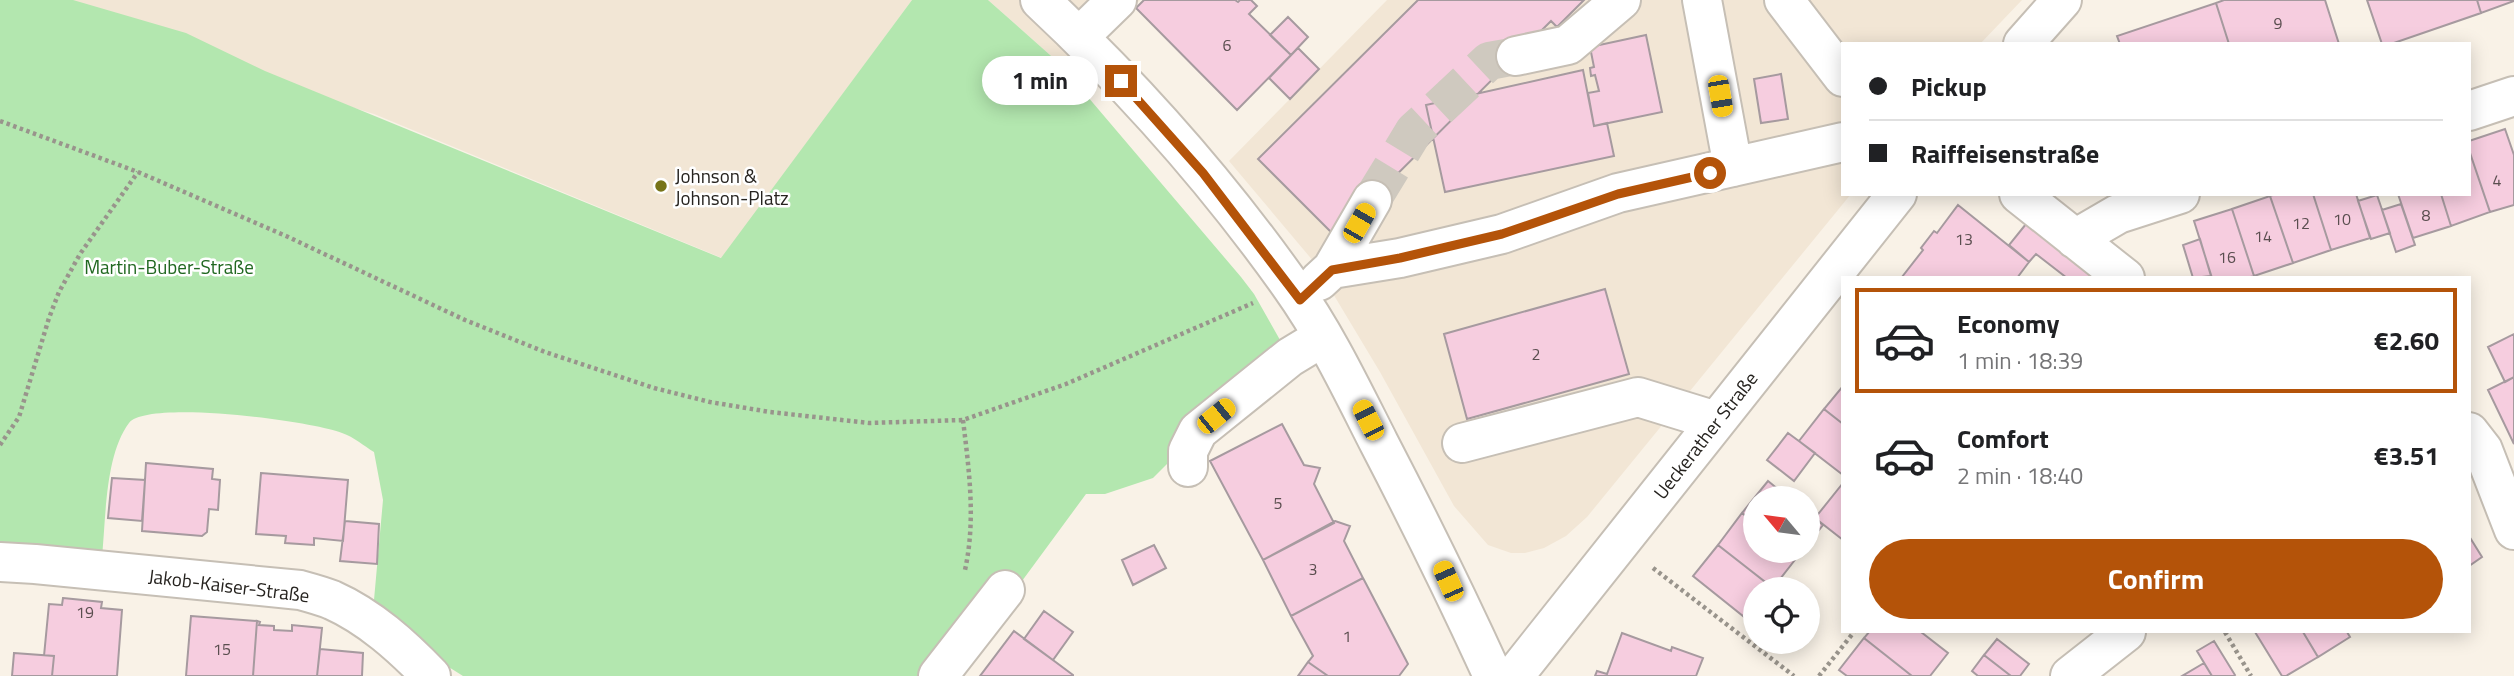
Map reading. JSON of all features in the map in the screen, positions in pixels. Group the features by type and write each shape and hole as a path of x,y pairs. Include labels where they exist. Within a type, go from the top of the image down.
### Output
{"street":[{"path":"1040,0 1079,37 1203,173 1296,293 1343,371 1431,543 1493,676"},
{"path":"1079,37 1117,0"},
{"path":"1517,56 1568,45 1621,0"},
{"path":"1703,0 1733,167"},
{"path":"1784,0 1841,74"},
{"path":"2024,42 2063,0"},
{"path":"2471,110 2514,96"},
{"path":"1296,293 1332,270 1400,258 1502,234 1618,194 1841,142"},
{"name":"Ueckerather Straße","path":"1514,676 1895,196"},
{"path":"2021,196 2122,276"},
{"path":"2074,239 2118,214 2174,196"},
{"path":"1332,270 1372,200"},
{"path":"1188,467 1188,451 1198,431 1290,357 1323,337"},
{"path":"1462,443 1637,397 1716,421"},
{"path":"2471,435 2483,450 2514,530"},
{"name":"Jakob-Kaiser-Straße","path":"0,562 300,590 332,600 373,625 405,649 431,676"},
{"path":"938,676 1005,590"},
{"path":"2070,676 2125,633"}],"path":[{"path":"0,121 138,172 286,236 466,320 577,364 654,388 734,406 869,423 963,420 1066,384 1296,293"},
{"path":"0,445 19,417 48,317 60,292 80,254 138,172"},
{"path":"963,420 972,499 968,555 963,580"},
{"path":"1620,543 1794,676"},
{"path":"1819,676 1853,633"},
{"path":"2226,633 2251,676"}],"shaded area":[{"name":"Johnson & Johnson-Platz","path":"0,0 912,0 722,258 374,114"},
{"path":"988,0 1140,0 1069,75"},
{"path":"1387,0 2022,0 1982,42 1841,42 1841,196 1849,196 1587,517 1566,536 1544,548 1525,553 1511,553 1488,545 1454,506 1380,372 1314,262 1229,161"}],"green space":[{"name":"Martin-Buber-Straße","path":"0,0 73,0 186,33 265,71 721,258 912,0 988,0 1059,63 1241,277 1254,294 1284,347 1153,478 1105,494 1086,494 1022,581 999,579 932,676 463,676 373,611 383,500 374,452 355,439 325,428 267,418 197,412 142,416 129,423 115,452 108,487 102,557 0,547"}],"building":[{"path":"1144,0 1251,0 1257,6 1249,14 1291,55 1237,110 1136,8"},
{"path":"1418,0 1584,0 1557,27 1551,21 1335,236 1258,159"},
{"path":"2224,0 2325,0 2338,42 2228,42 2216,3"},
{"path":"2367,0 2477,0 2481,13 2397,42 2381,42"},
{"path":"2477,0 2514,0 2514,1 2481,13"},
{"path":"2216,3 2228,42 2119,42 2117,36"},
{"path":"1288,17 1308,37 1291,55 1270,35"},
{"path":"1646,35 1662,112 1594,126 1588,93 1599,91 1595,75 1591,76 1590,68 1594,67 1590,47"},
{"path":"1298,48 1319,69 1290,99 1269,78"},
{"path":"1583,70 1594,126 1607,123 1614,156 1445,192 1426,105"},
{"path":"1781,74 1788,119 1761,123 1754,79"},
{"path":"2505,129 2514,155 2514,205 2490,212 2471,156 2471,140"},
{"path":"2471,156 2490,212 2451,226 2442,196 2471,196"},
{"path":"2270,196 2314,196 2331,250 2293,263"},
{"path":"2270,196 2293,263 2254,276 2232,209"},
{"path":"2314,196 2357,196 2370,238 2331,250"},
{"path":"2377,196 2390,233 2371,239 2358,201"},
{"path":"2399,196 2442,196 2451,226 2413,238"},
{"path":"2401,204 2415,245 2396,252 2382,210"},
{"path":"1958,205 2029,262 2018,276 1903,276 1934,231 1937,233"},
{"path":"2232,209 2254,276 2211,276 2194,221"},
{"path":"2026,224 2092,276 2064,276 2036,254 2029,262 2009,245"},
{"path":"2200,239 2211,276 2192,276 2183,245"},
{"path":"1605,289 1629,374 1467,419 1444,334"},
{"path":"2514,334 2514,377 2505,382 2488,347"},
{"path":"2514,377 2514,444 2488,390"},
{"path":"1841,388 1841,422 1824,409"},
{"path":"1824,409 1841,422 1841,473 1799,441"},
{"path":"1282,424 1304,465 1320,468 1314,484 1334,523 1263,560 1210,461"},
{"path":"1788,433 1815,453 1794,481 1767,460"},
{"path":"146,463 213,469 212,479 220,480 218,510 209,509 207,532 202,536 142,531"},
{"path":"261,473 348,480 343,541 314,538 314,545 285,543 286,536 256,534"},
{"path":"112,478 145,480 142,521 108,518"},
{"path":"1841,486 1841,538 1820,522 1820,512"},
{"path":"1742,513 1743,564 1792,564 1782,577 1759,577 1718,545"},
{"path":"345,521 379,524 377,564 340,561"},
{"path":"1335,521 1350,526 1344,541 1363,578 1291,616 1263,560"},
{"path":"2471,539 2482,557 2471,565"},
{"path":"1154,545 1166,568 1133,585 1122,560"},
{"path":"1718,545 1759,577 1743,577 1743,616 1693,576"},
{"path":"1363,578 1408,664 1399,676 1328,676 1308,662 1313,656 1291,616"},
{"path":"63,598 102,602 101,608 122,610 117,676 52,676 54,656 44,656 49,604 62,605"},
{"path":"1044,611 1073,632 1053,660 1024,639"},
{"path":"191,616 257,621 253,676 186,676"},
{"path":"257,621 260,622 259,625 274,626 274,630 292,631 292,625 322,628 317,676 253,676"},
{"path":"1014,631 1073,675 1073,676 980,676"},
{"path":"1622,633 1671,651 1672,647 1703,658 1696,676 1595,676 1597,671 1607,674"},
{"path":"1868,633 1922,633 1948,653 1930,676 1912,676 1864,638"},
{"path":"2256,633 2304,633 2318,657 2282,676"},
{"path":"2304,633 2348,633 2350,637 2318,657"},
{"path":"1864,638 1912,676 1847,676 1839,670"},
{"path":"1997,639 2029,664 2020,676 2011,676 1984,655"},
{"path":"2214,641 2234,676 2212,676 2197,651"},
{"path":"320,649 363,653 362,676 317,676"},
{"path":"14,653 54,656 52,676 12,676"},
{"path":"1984,655 2011,676 1978,676 1972,671"},
{"path":"1308,662 1328,676 1298,676"},
{"path":"2204,663 2212,676 2182,676"}],"tunnel":[{"path":"1372,200 1414,131 1489,61 1516,56"}],"place":[{"name":"Johnson & Johnson-Platz","path":"661,186"}],"route":[{"path":"1121,81 1203,173 1300,300 1332,270 1400,258 1502,234 1618,194 1710,173"}]}
